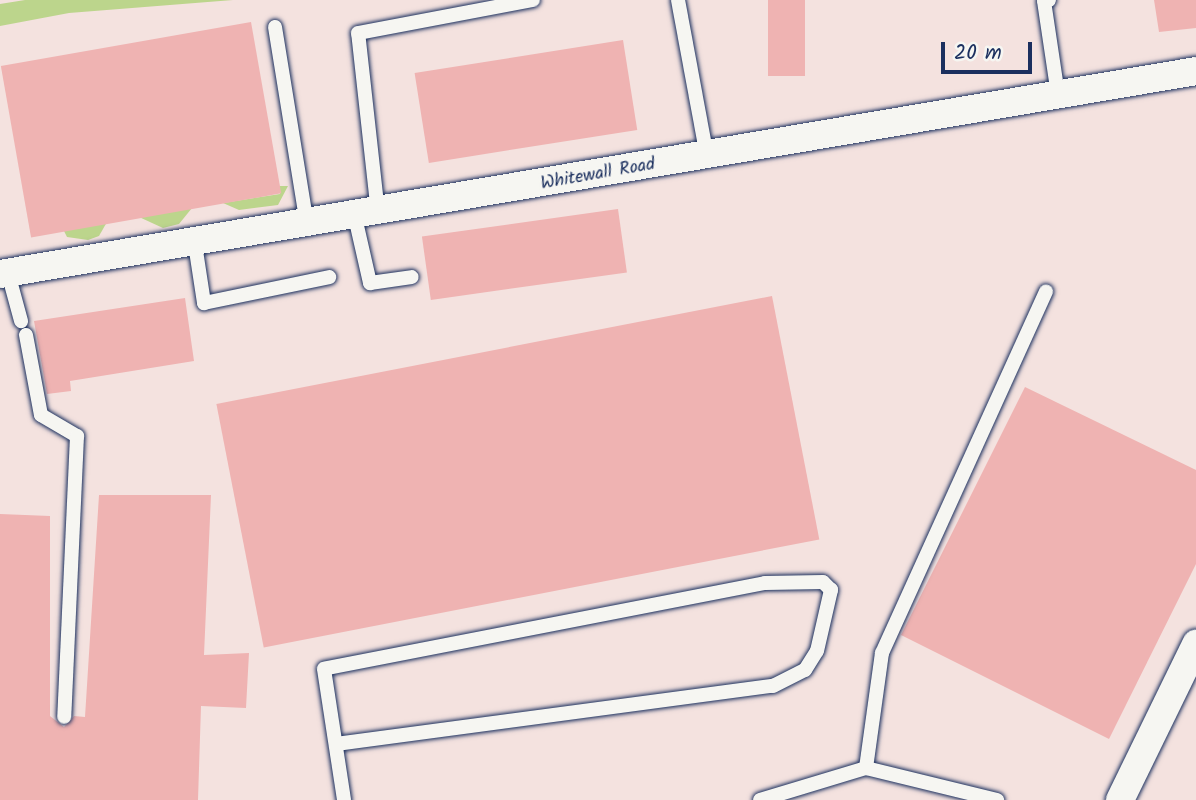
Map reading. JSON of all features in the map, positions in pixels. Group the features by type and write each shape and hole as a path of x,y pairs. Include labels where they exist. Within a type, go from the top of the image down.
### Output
{"street":[{"name":"Whitewall Road","path":"4,274 367,215 1196,71"},
{"path":"1120,800 1196,644"}],"lane":[{"path":"412,277 370,283 358,33 533,0"},
{"path":"678,0 707,156"},
{"path":"1049,0 1044,1 1058,95"},
{"path":"275,27 307,225"},
{"path":"195,244 204,303 329,277"},
{"path":"4,274 24,328 41,415 77,436 64,717"},
{"path":"866,768 882,653 1046,292"},
{"path":"336,744 773,687 804,670 817,651 831,590 823,582 765,583 324,669 344,800"},
{"path":"760,800 866,768 997,800"}],"shaded area":[{"path":"0,0 1196,0 1196,800 0,800"}],"green space":[{"path":"25,0 233,0 69,13 0,26 0,4"},
{"path":"279,186 288,186 278,205 239,210 223,203 280,194"},
{"path":"192,208 179,224 163,228 139,217"},
{"path":"107,222 99,236 88,240 67,237 63,229"}],"building":[{"path":"768,0 805,0 805,76 768,76"},
{"path":"1154,0 1196,0 1196,28 1159,32"},
{"path":"251,22 281,193 31,237 1,66"},
{"path":"623,40 637,130 429,163 415,73"},
{"path":"618,209 627,272 431,300 422,237"},
{"path":"772,296 819,539 264,647 216,404"},
{"path":"185,298 194,361 70,381 71,391 47,394 34,321"},
{"path":"1025,387 1196,470 1196,564 1109,739 901,635"},
{"path":"99,495 211,495 204,655 249,653 246,708 201,706 198,800 0,800 0,514 50,516 50,716 64,727 74,716 85,717"}]}
